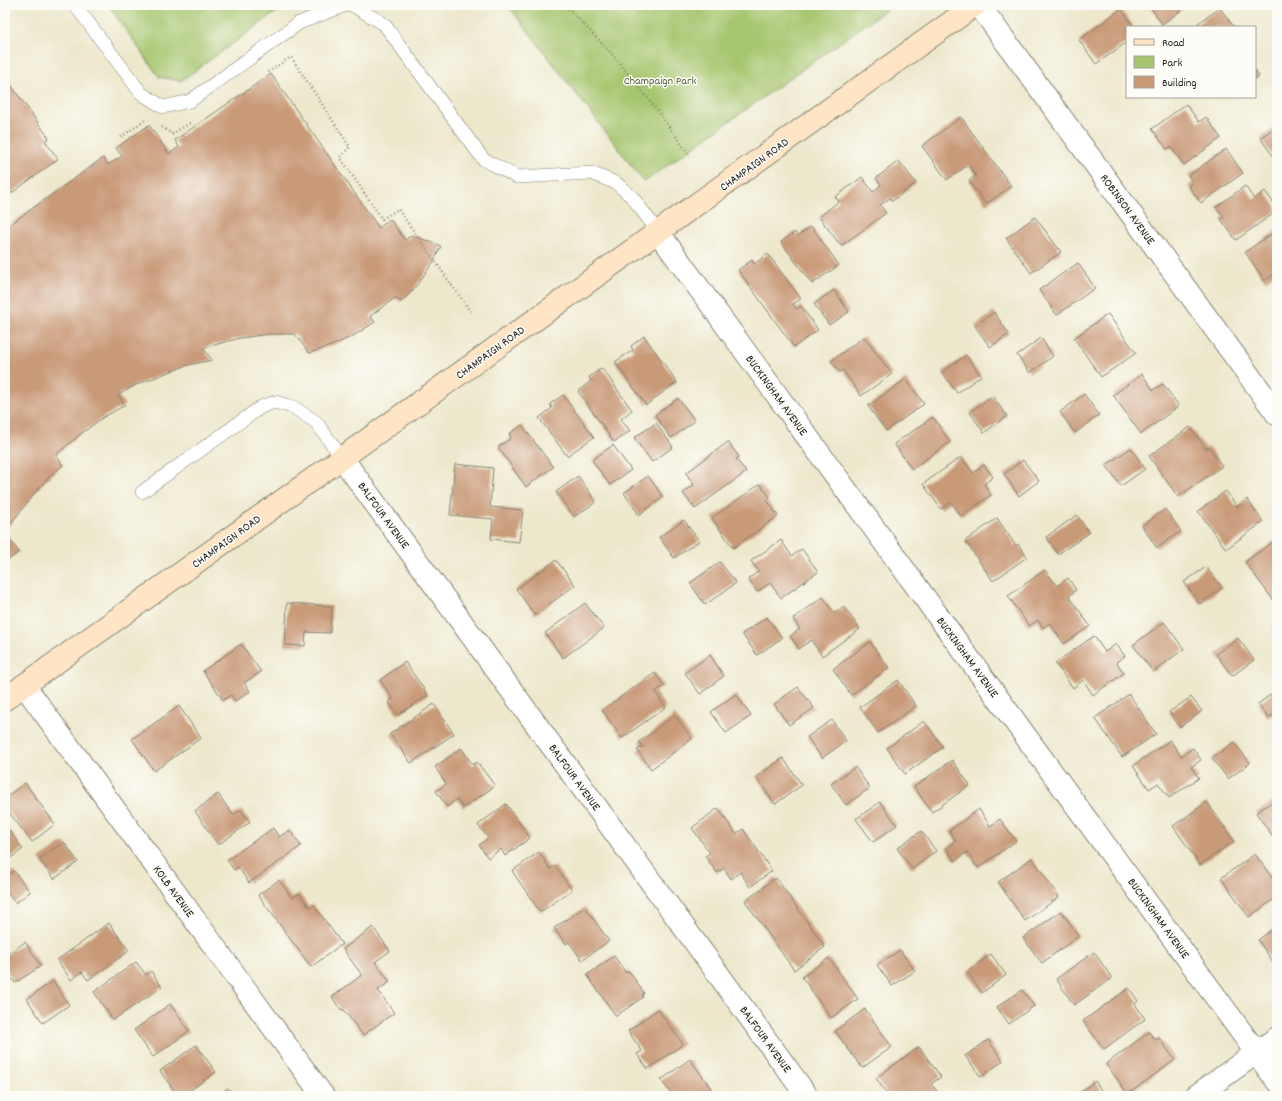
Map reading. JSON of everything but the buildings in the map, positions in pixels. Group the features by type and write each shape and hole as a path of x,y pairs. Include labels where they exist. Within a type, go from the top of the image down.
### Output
{"street":[{"name":"CHAMPAIGN ROAD","path":"5,699 975,5"},
{"name":"ROBINSON AVENUE","path":"979,5 1277,414"},
{"name":"BUCKINGHAM AVENUE","path":"658,232 1277,1081"},
{"name":"BALFOUR AVENUE","path":"342,458 808,1096"},
{"name":"KOLB AVENUE","path":"24,685 323,1096"},
{"path":"1196,1096 1277,1038"}],"lane":[{"path":"76,5 140,93 163,107 190,101 299,23 346,5"},
{"path":"352,5 384,24 483,159 517,177 591,173 616,182 633,198 658,232"},
{"path":"142,492 261,407 275,402 293,408 316,422 342,458"}],"path":[{"path":"565,5 612,54 654,106 690,156"},
{"path":"264,74 291,57 350,147 340,157 382,219 398,209 471,312"},
{"path":"121,137 148,117"},
{"path":"160,126 172,134 192,121"}],"green space":[{"path":"108,5 286,5 181,81 159,77"},
{"name":"Champaign Park","path":"508,5 893,5 644,182"}]}
